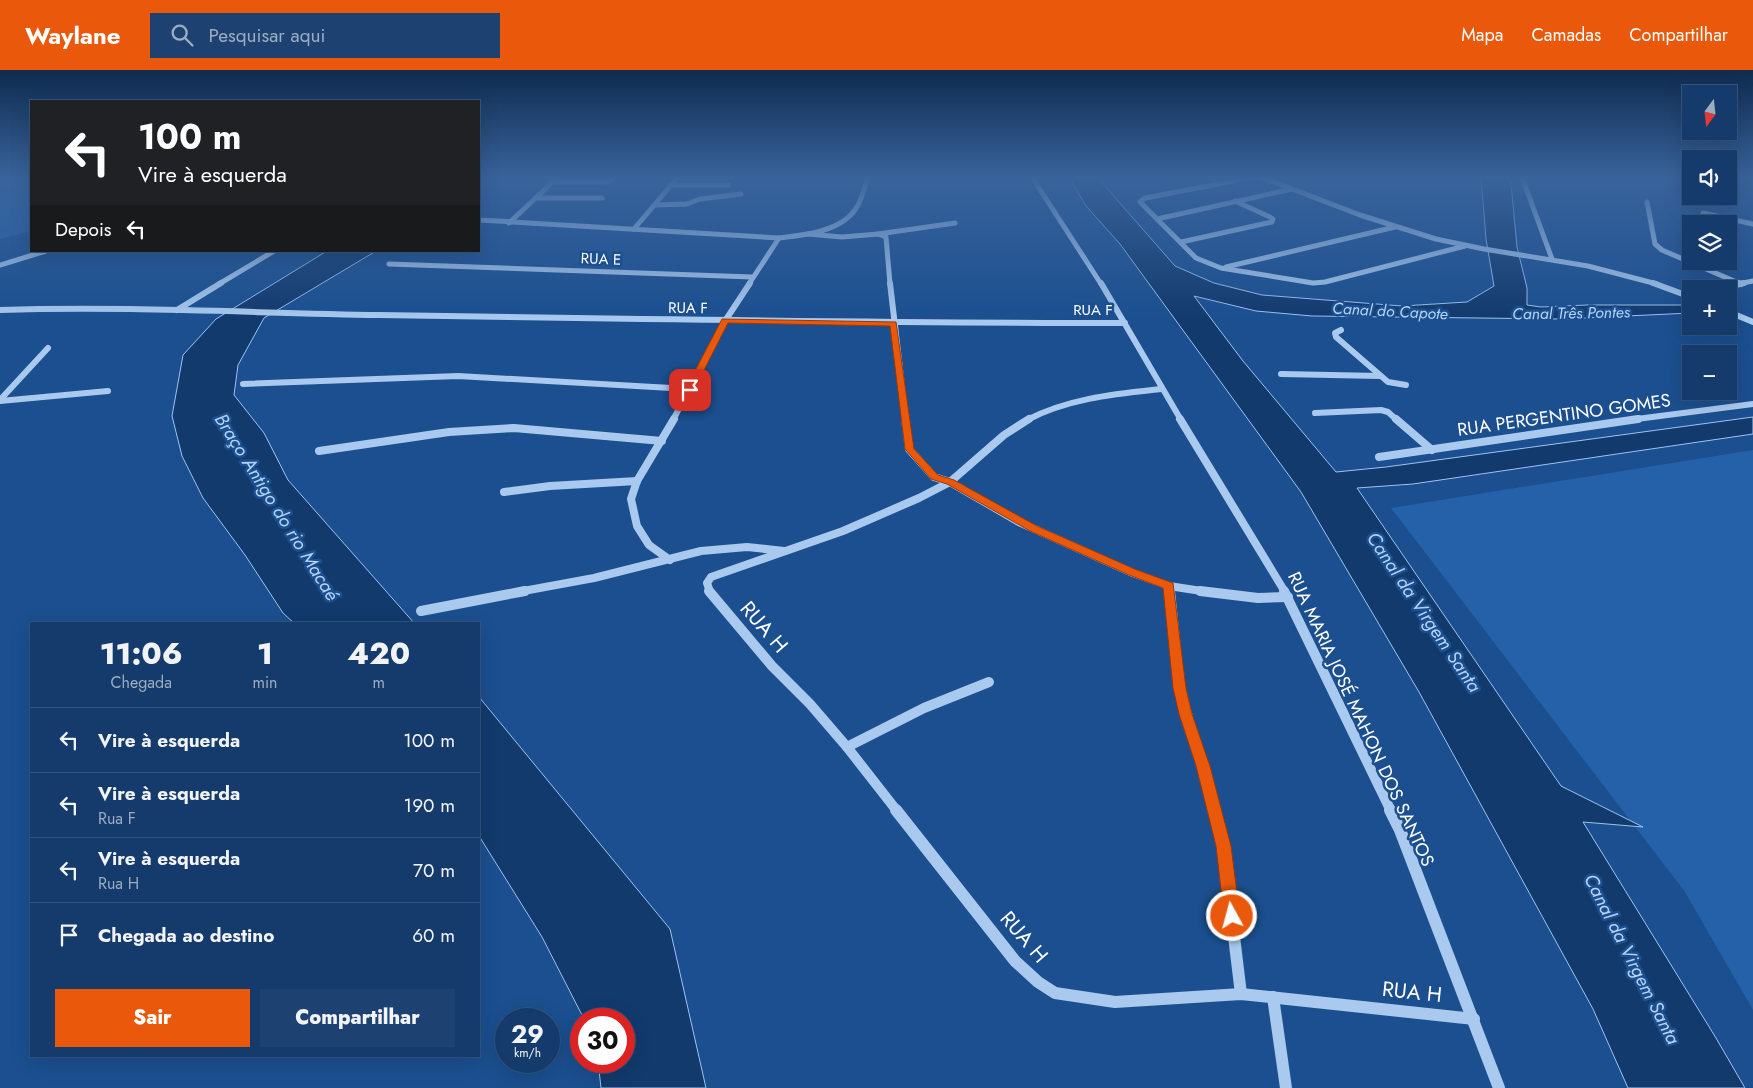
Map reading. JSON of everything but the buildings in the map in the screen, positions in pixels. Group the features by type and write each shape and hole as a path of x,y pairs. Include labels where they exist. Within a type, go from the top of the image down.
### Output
{"street":[{"path":"554,225 778,238 808,234 837,225"},
{"path":"634,229 638,225"},
{"path":"808,234 842,237 878,234 939,225"},
{"name":"RUA MARIA JOSÉ MAHON DOS SANTOS","path":"1062,225 1125,323 1162,389 1288,597 1400,830 1499,1088"},
{"path":"1164,225 1196,258 1221,268 1298,282 1325,282 1465,246"},
{"path":"1181,242 1261,225"},
{"path":"1388,225 1465,246 1552,259 1626,274 1682,293"},
{"path":"1539,225 1552,259"},
{"path":"1651,225 1655,244 1662,250 1741,284"},
{"path":"1221,268 1395,227"},
{"path":"878,234 886,237 909,449 934,477 950,482 1019,522 1115,565 1169,586 1217,594 1258,598 1288,597"},
{"path":"670,560 649,545 637,526 631,499 637,481 690,390 725,321 778,238"},
{"path":"0,265 43,252"},
{"path":"177,310 272,252"},
{"name":"RUA E","path":"389,264 752,277"},
{"path":"1737,285 1753,281"},
{"path":"0,310 82,308 282,314"},
{"name":"RUA F","path":"282,314 894,324 1125,323"},
{"path":"1341,330 1336,333 1336,337 1380,376 1388,382 1406,385"},
{"path":"0,400 48,348"},
{"path":"1281,374 1380,376"},
{"path":"243,384 458,376 690,390"},
{"path":"711,578 857,525 950,482 1004,435 1029,419 1065,404 1087,399 1162,389"},
{"path":"0,400 108,391"},
{"name":"RUA PERGENTINO GOMES","path":"1379,457 1712,408 1753,404"},
{"path":"1315,413 1381,410 1388,412 1432,450"},
{"path":"319,451 449,432 514,428 662,440"},
{"path":"504,492 550,486 637,481"},
{"path":"421,611 594,578 701,551 730,548 789,551"},
{"name":"RUA H","path":"711,578 707,583 710,594 772,666 810,704 848,747 1015,961 1038,982 1055,992 1115,1002 1241,994 1474,1019"},
{"path":"1169,586 1180,688 1186,714 1203,766 1223,846 1241,994"},
{"path":"848,747 924,708 989,682"},
{"path":"1273,997 1286,1088"}],"shaded area":[{"path":"0,225 30,225 30,231 0,239"},
{"path":"1753,450 1753,1010 1685,892 1391,508"}],"water":[{"path":"1103,225 1139,225 1175,266 1214,283 1262,295 1402,306 1467,302 1494,286 1485,225 1515,225 1517,247 1527,288 1527,305 1541,307 1682,305 1682,313 1561,319 1312,316 1256,311 1194,296 1243,361 1336,472 1386,467 1753,417 1753,434 1413,484 1357,488 1561,786 1643,827 1583,822 1745,1088 1628,1088 1593,1009 1419,692 1301,492 1120,244"},
{"name":"Braço Antigo do rio Macaé","path":"325,252 374,252 264,318 238,365 234,395 264,433 288,480 413,622 293,622 283,613 245,555 203,498 182,456 172,416 183,355 216,319"},
{"path":"480,698 670,929 706,1088 601,1088 599,1073 635,1073 635,1008 578,1008 542,937 480,838"}],"route":[{"path":"690,390 725,321 894,324 909,449 934,477 950,482 1019,522 1133,573 1169,586 1180,688 1186,714 1203,766 1223,846 1232,916"}],"water label":[{"name":"Canal do Capote","path":"1390,311"},
{"name":"Canal Três Pontes","path":"1571,313"},
{"name":"Canal da Virgem Santa","path":"1424,612"},
{"name":"Canal da Virgem Santa","path":"1632,959"}]}
